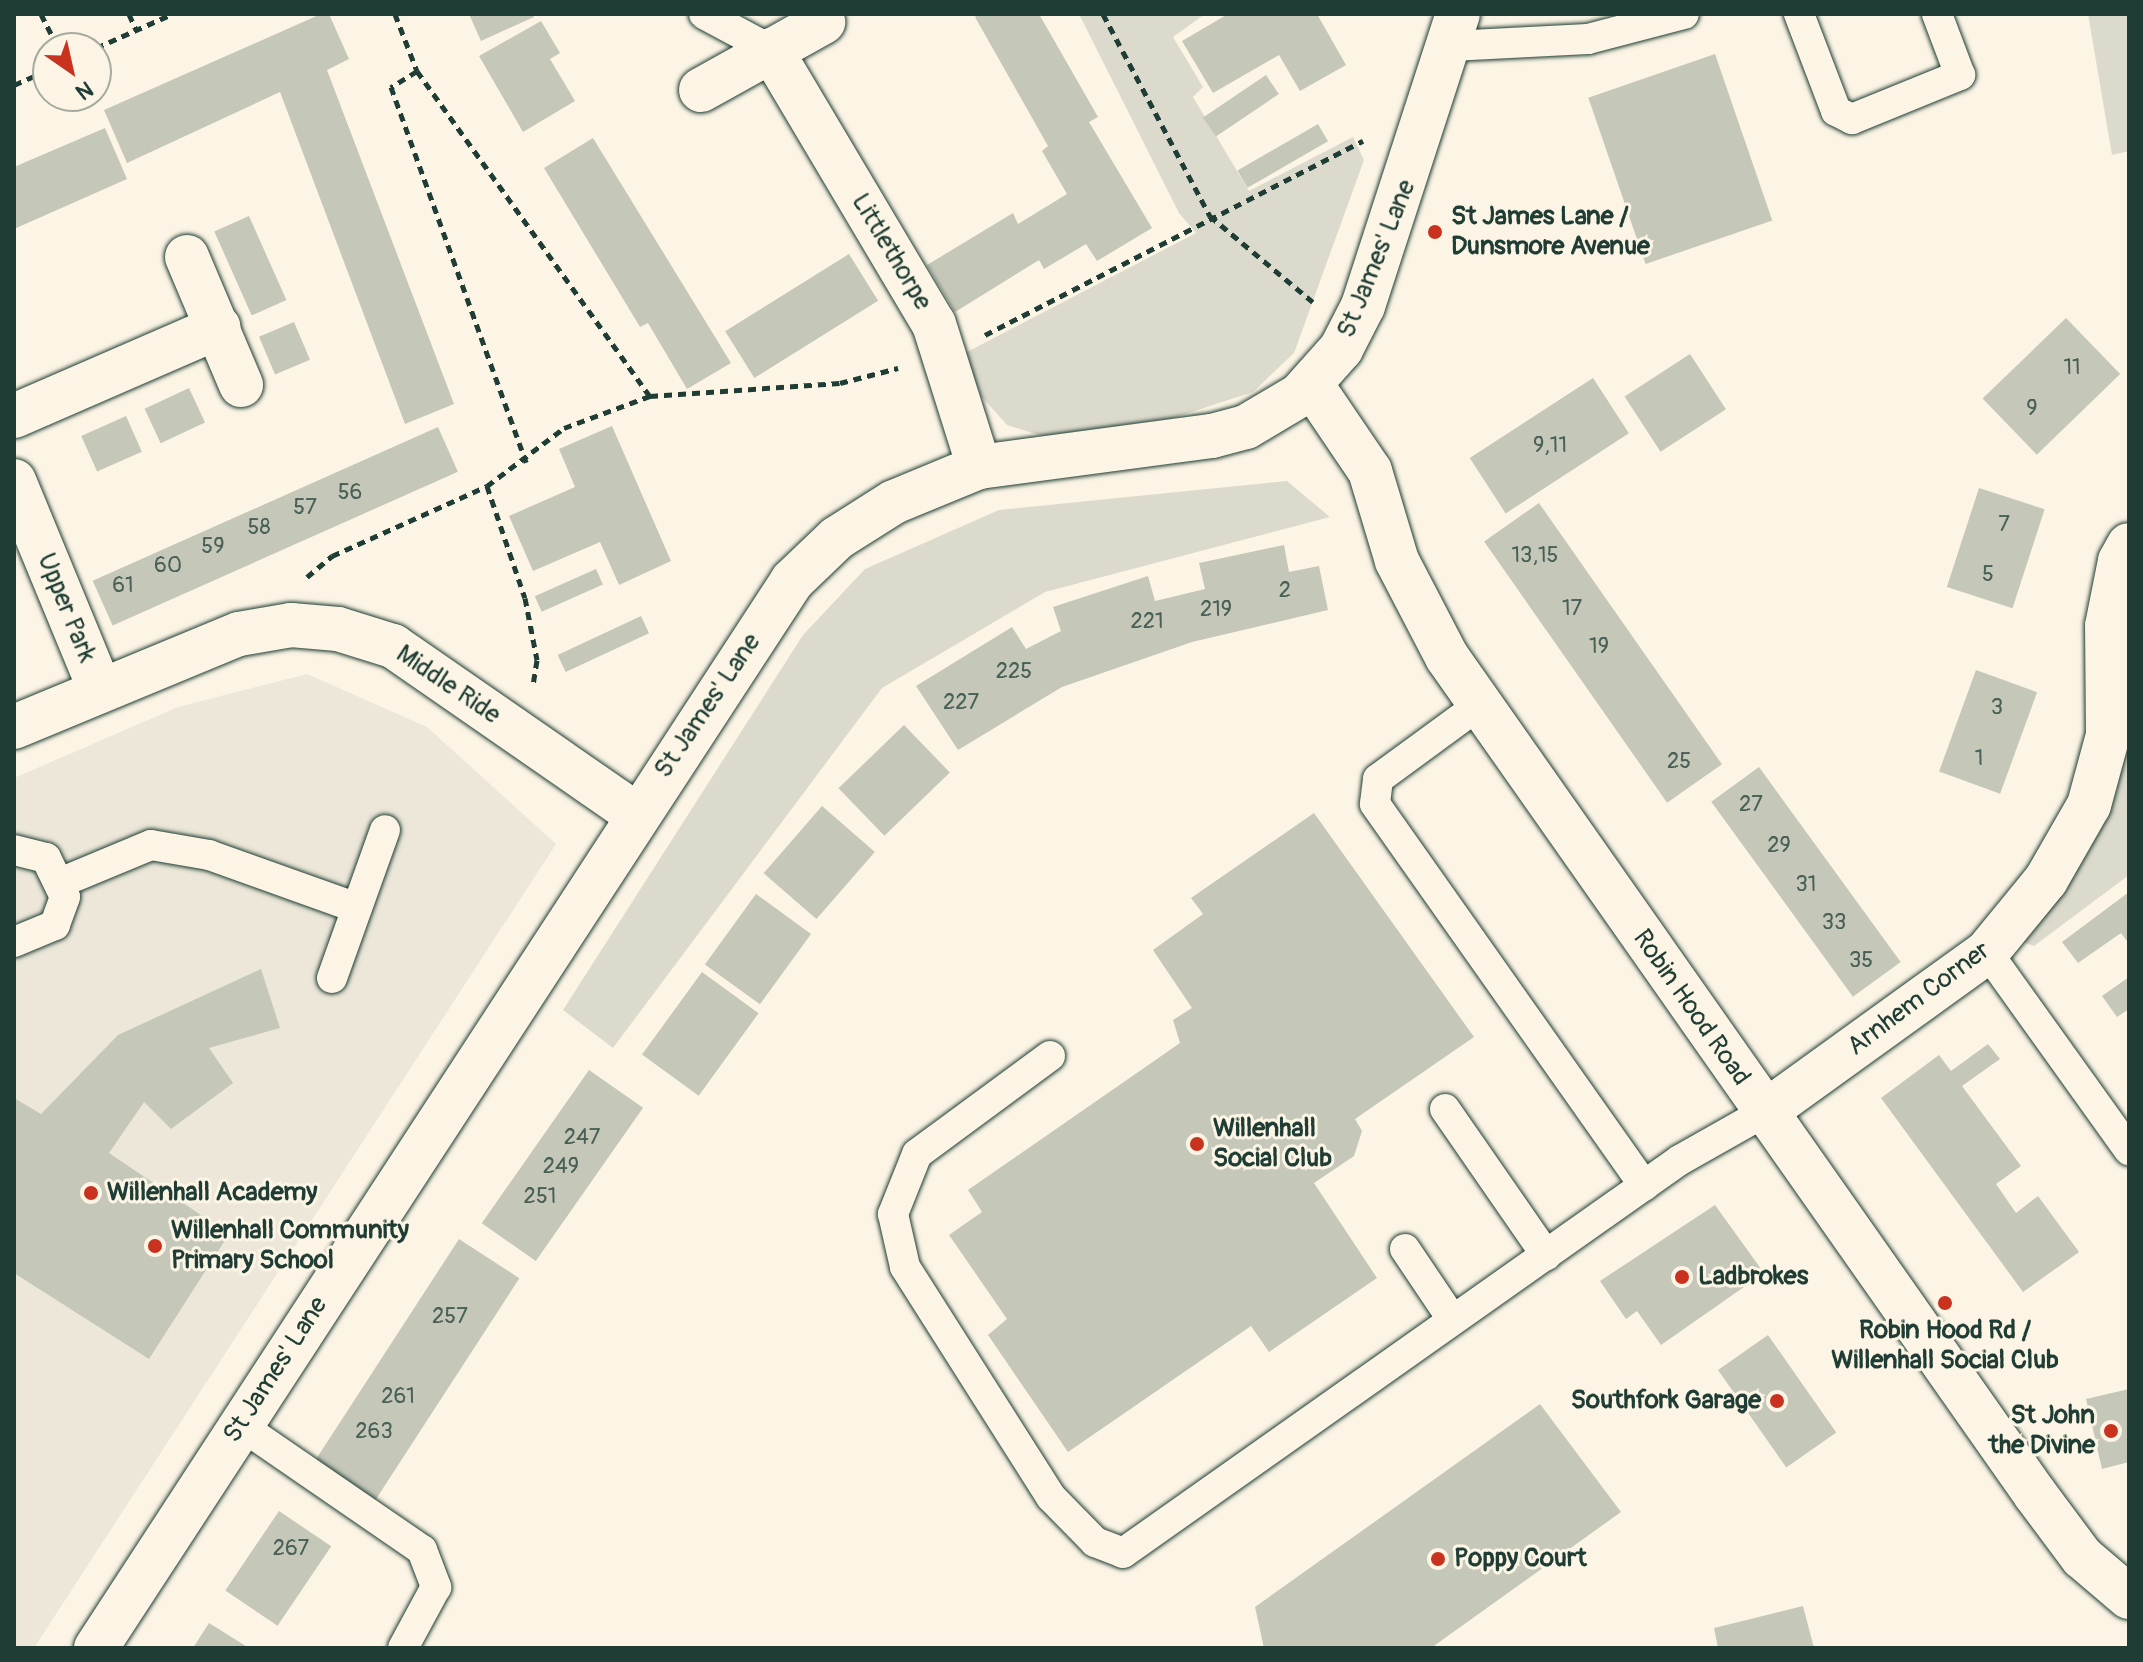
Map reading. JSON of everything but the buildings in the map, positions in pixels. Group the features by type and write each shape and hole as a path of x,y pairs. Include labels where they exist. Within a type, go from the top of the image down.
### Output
{"street":[{"path":"701,90 823,22"},
{"name":"St James' Lane","path":"96,1648 792,581 837,538 894,502 979,467 1229,432 1273,413 1311,384 1351,334 1455,30"},
{"name":"Littlethorpe","path":"771,50 934,324 979,467"},
{"path":"187,257 241,385"},
{"path":"14,416 219,327"},
{"name":"Robin Hood Road","path":"1311,384 1355,443 1418,611 1479,705 2072,1545 2129,1597"},
{"name":"Upper Park","path":"14,481 100,690"},
{"name":"Arnhem Corner","path":"1765,1112 1987,952 2046,880 2089,805 2108,735 2107,626 2120,561 2129,545"},
{"name":"Middle Ride","path":"14,727 239,634 291,625 338,629 393,646 637,815"}],"lane":[{"path":"704,14 771,50"},
{"path":"1455,30 1588,39 1684,14"},
{"path":"1799,14 1836,111 1852,119 1960,75 1937,14"},
{"path":"1479,705 1378,779 1375,804 1644,1186"},
{"path":"332,978 385,830"},
{"path":"62,882 151,845 209,855 357,908"},
{"path":"14,850 46,858 62,882 65,897 55,925 14,942"},
{"path":"1987,952 2129,1150"},
{"path":"1050,1056 917,1154 893,1214 905,1267 1051,1497 1095,1542 1123,1553 1644,1186 1765,1112"},
{"path":"1445,1109 1546,1255"},
{"path":"1405,1249 1452,1319"},
{"path":"240,1425 422,1550 436,1587 403,1648"}],"path":[{"path":"41,14 50,32"},
{"path":"129,14 136,30"},
{"path":"112,41 172,14"},
{"path":"1103,14 1210,216 1351,334"},
{"path":"417,71 391,87 526,462"},
{"path":"297,585 332,556 487,486 526,462 564,428 650,396"},
{"path":"487,486 525,598 537,660 526,738"}],"shaded area":[{"path":"1079,14 1205,14 1173,37 1203,87 1193,97 1249,191 1353,137 1364,160 1294,353 1253,392 1173,418 1042,436 1007,425 981,396 965,353 1196,233 1179,213"},
{"path":"2088,14 2129,14 2129,151 2112,155"},
{"path":"1287,481 1330,517 1045,592 882,688 613,1048 563,1010 803,635 865,569 999,510"},
{"path":"2129,575 2129,875 2034,946 2022,942 2043,917"},
{"name":"Willenhall Community Primary School","path":"307,674 427,727 556,844 34,1648 14,1648 14,778 178,707"}],"place":[{"name":"St James Lane / Dunsmore Avenue","path":"1435,232"},
{"name":"Willenhall Social Club","path":"1197,1144"},
{"name":"Willenhall Academy","path":"91,1193"},
{"name":"Willenhall Community Primary School","path":"155,1246"},
{"name":"Ladbrokes","path":"1682,1277"},
{"name":"Robin Hood Rd / Willenhall Social Club","path":"1945,1303"},
{"name":"Southfork Garage","path":"1777,1401"},
{"name":"St John the Divine","path":"2111,1431"},
{"name":"Poppy Court","path":"1438,1559"}]}
